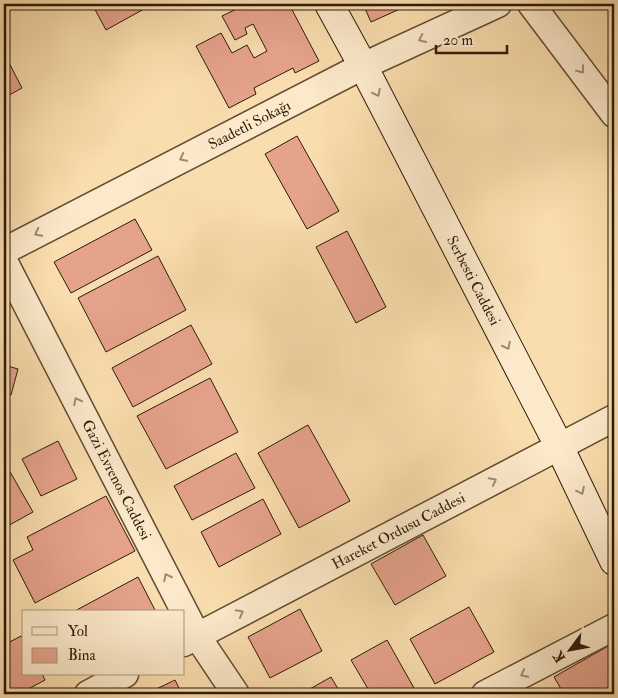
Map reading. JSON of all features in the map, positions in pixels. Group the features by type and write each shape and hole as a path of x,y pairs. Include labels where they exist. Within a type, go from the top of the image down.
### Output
{"main road":[{"name":"Serbesti Caddesi","path":"329,4 363,66 559,446 614,560"}],"street":[{"name":"Saadetli Sokağı","path":"4,251 363,66 498,4"},
{"path":"531,4 614,114"},
{"name":"Gazi Evrenos Caddesi","path":"4,261 175,610"},
{"name":"Hareket Ordusu Caddesi","path":"190,640 614,418"},
{"path":"485,694 614,627"},
{"name":"Gazi Evrenos Caddesi","path":"190,640 236,694"},
{"path":"88,694 121,676"}],"building":[{"path":"92,4 153,4 106,30"},
{"path":"247,4 289,4 319,61 295,73 293,68 254,88 256,94 229,108 196,46 221,33 232,53 247,45 254,58 267,51 253,24 245,28 247,34 235,40 222,16"},
{"path":"363,4 411,4 371,22"},
{"path":"4,53 22,88 4,98"},
{"path":"297,136 339,211 307,229 265,154"},
{"path":"135,219 152,250 71,293 54,262"},
{"path":"347,231 386,307 356,323 316,247"},
{"path":"158,256 186,310 106,352 78,298"},
{"path":"191,325 212,364 133,407 112,368"},
{"path":"4,365 18,369 11,395 4,393"},
{"path":"210,378 238,432 166,469 137,416"},
{"path":"308,425 350,501 299,528 258,453"},
{"path":"58,441 77,479 41,496 22,459"},
{"path":"236,453 255,488 192,520 174,486"},
{"path":"4,464 33,512 4,528"},
{"path":"106,496 135,551 35,603 13,560 33,550 27,537"},
{"path":"263,499 281,534 219,567 201,532"},
{"path":"423,535 446,576 395,605 371,564"},
{"path":"138,577 155,610 77,610"},
{"path":"469,607 494,652 435,684 410,639"},
{"path":"300,609 322,651 270,678 248,637"},
{"path":"21,636 22,676 43,676 45,680 19,694 4,694 4,645"},
{"path":"387,640 414,688 403,694 371,694 351,660"},
{"path":"610,645 614,652 614,694 564,694 554,677"},
{"path":"331,677 341,694 301,694"},
{"path":"175,680 182,694 143,694 150,692"}]}
